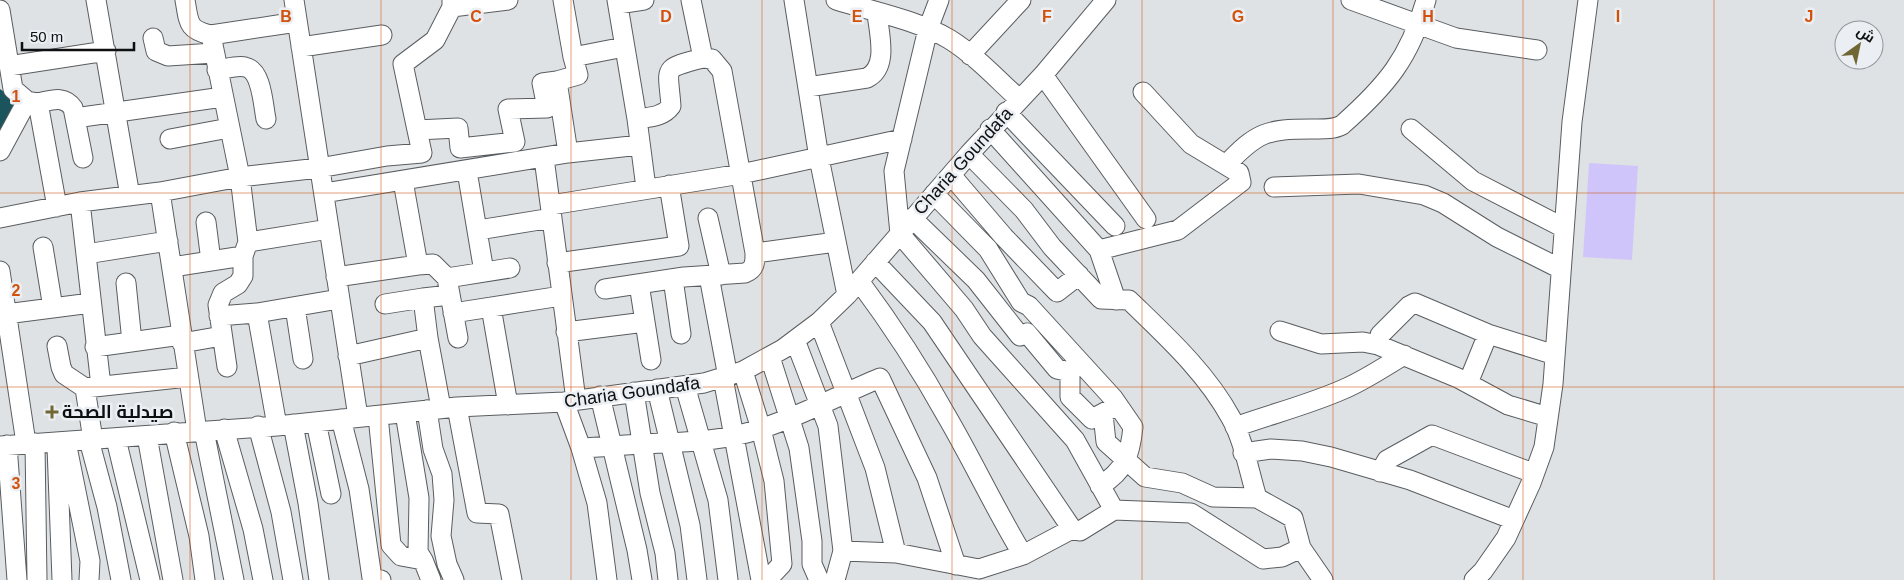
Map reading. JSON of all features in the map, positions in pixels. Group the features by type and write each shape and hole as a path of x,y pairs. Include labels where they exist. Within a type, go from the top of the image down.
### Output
{"street":[{"path":"96,0 117,112 130,196"},
{"path":"185,0 188,21 214,52 240,176 245,249 243,276 238,284 224,292 220,298 219,316 227,367"},
{"path":"294,0 348,356 349,418 372,578 381,580"},
{"path":"0,218 80,202 160,192 240,176 319,168 386,156 422,153 403,64 435,40 452,3 508,0"},
{"path":"417,130 458,128 460,148 515,142 508,109 548,108 542,83 578,75 563,0"},
{"path":"644,0 617,2 637,119 646,188"},
{"path":"691,0 703,58"},
{"path":"794,0 819,158 836,242 853,288 909,352 947,416 997,512 1023,555"},
{"path":"836,0 928,29 949,39 970,55 1116,226"},
{"path":"940,0 928,29 894,171 900,234 964,309 982,336 1075,440 1114,510"},
{"path":"970,55 1020,0"},
{"name":"Charia Goundafa","path":"4,445 62,443 174,432 285,425 442,408 570,401 685,386 731,375 770,357 795,340 819,322 853,288 990,129 1043,75 1106,0"},
{"path":"1351,0 1418,25 1474,42 1537,50"},
{"path":"1226,165 1245,144 1257,136 1283,129 1321,130 1337,128 1342,125 1392,76 1402,62 1418,25 1426,0"},
{"path":"1474,580 1484,571 1506,538 1531,483 1533,473 1544,447 1555,356 1572,122 1588,0"},
{"path":"0,10 13,90 33,102 58,98 65,100 73,108 83,158"},
{"path":"808,87 867,78 875,74 881,61 877,13"},
{"path":"153,38 156,51 163,55 214,52 297,22"},
{"path":"301,47 382,34"},
{"path":"573,57 624,47"},
{"path":"9,66 106,51"},
{"path":"214,52 252,70 257,77 266,119"},
{"path":"605,289 678,278 715,276 750,271 755,264 755,253 722,71 712,60 703,58 674,65 670,69 668,78 671,106 667,112 661,115 637,119"},
{"path":"1043,75 1146,219"},
{"path":"557,81 568,153"},
{"path":"1099,250 1178,230 1239,186 1241,176 1191,144 1144,92"},
{"path":"75,118 223,97"},
{"path":"0,151 33,102"},
{"path":"33,102 57,207"},
{"path":"170,139 229,128"},
{"path":"990,129 1099,250 1116,300"},
{"path":"1411,129 1473,181 1564,228"},
{"path":"478,230 646,188 741,174 902,139"},
{"path":"324,193 568,153 640,145"},
{"path":"969,154 1024,210 1052,248 1101,299 1129,300 1179,349 1213,387 1235,428 1257,498"},
{"path":"544,158 566,332 570,401 597,503 607,580"},
{"path":"467,171 484,272"},
{"path":"951,175 1004,237 1057,292 1080,275"},
{"path":"403,181 418,265"},
{"path":"1274,188 1359,184 1424,195 1443,203 1497,237 1561,269"},
{"path":"669,185 679,246 678,278 681,334"},
{"path":"160,192 188,377 234,580"},
{"path":"934,194 988,249 1021,302 1030,306 1110,409 1133,427 1130,451 1117,475 1100,486"},
{"path":"80,202 94,347 91,440 107,507 121,580"},
{"path":"708,218 731,375 735,436 768,579"},
{"path":"912,218 976,280 1020,336 1027,333 1058,369 1070,372 1070,398 1092,419 1110,409"},
{"path":"206,222 211,261"},
{"path":"172,267 211,261 245,249 329,229"},
{"path":"86,254 168,241"},
{"path":"755,253 836,242"},
{"path":"557,263 679,246"},
{"path":"43,247 53,308"},
{"path":"875,262 932,322 1072,529 1080,531 1114,510 1191,513 1263,559 1282,557 1301,548"},
{"path":"336,277 434,264 450,295 458,338"},
{"path":"450,295 484,272 510,268"},
{"path":"0,271 6,314 6,347 31,443 37,580"},
{"path":"126,284 132,342"},
{"path":"639,284 651,360"},
{"path":"385,304 450,295 491,307 560,296"},
{"path":"423,298 428,338 442,408 476,513 499,514 512,580"},
{"path":"219,316 257,313 340,299"},
{"path":"6,314 91,303"},
{"path":"1380,335 1409,306 1415,303 1488,334 1555,356"},
{"path":"295,307 303,359"},
{"path":"491,307 508,405"},
{"path":"257,313 285,425 308,503 319,580"},
{"path":"566,332 645,322"},
{"path":"819,322 876,468 896,553"},
{"path":"1280,331 1321,344 1363,342 1404,355 1468,384 1508,405 1548,417"},
{"path":"1468,384 1488,334"},
{"path":"94,347 132,342 222,336"},
{"path":"348,356 428,338"},
{"path":"795,340 828,426 843,551 835,580"},
{"path":"58,346 64,374 93,387 188,377"},
{"path":"1235,428 1274,413 1301,406 1344,389 1404,355"},
{"path":"770,357 798,448 812,541 812,564 819,580"},
{"path":"731,375 761,429 774,481 782,564 768,579"},
{"path":"581,448 701,441 735,436 761,429 820,406 846,392 880,378 927,478 956,565"},
{"path":"685,386 718,500 728,580"},
{"path":"656,389 690,525 697,580"},
{"path":"634,392 650,493 665,553 668,580"},
{"path":"600,396 614,447 642,580"},
{"path":"442,408 433,448 442,474 444,500 441,536 447,564 454,580"},
{"path":"1110,409 1106,442 1126,458 1144,477 1182,483 1213,496 1257,498 1293,518 1301,548 1323,580"},
{"path":"405,413 420,498 418,552 431,580"},
{"path":"378,416 391,545 401,556 423,560"},
{"path":"316,422 332,494"},
{"path":"258,426 281,512 293,580"},
{"path":"224,428 253,529 263,580"},
{"path":"174,432 199,536 205,580"},
{"path":"1380,472 1387,460 1432,435 1533,473"},
{"path":"148,436 173,580"},
{"path":"116,438 150,580"},
{"path":"62,443 62,580"},
{"path":"62,443 90,561 89,580"},
{"path":"4,445 17,580"},
{"path":"1243,452 1271,450 1302,451 1410,480 1514,520"},
{"path":"843,551 896,553 979,569 1023,555 1072,529"}],"shaded area":[{"path":"1589,163 1638,166 1632,260 1583,257"}],"building":[{"path":"0,89 22,105 0,134"}],"place":[{"name":"صيدلية الصحة","path":"52,412"}]}
